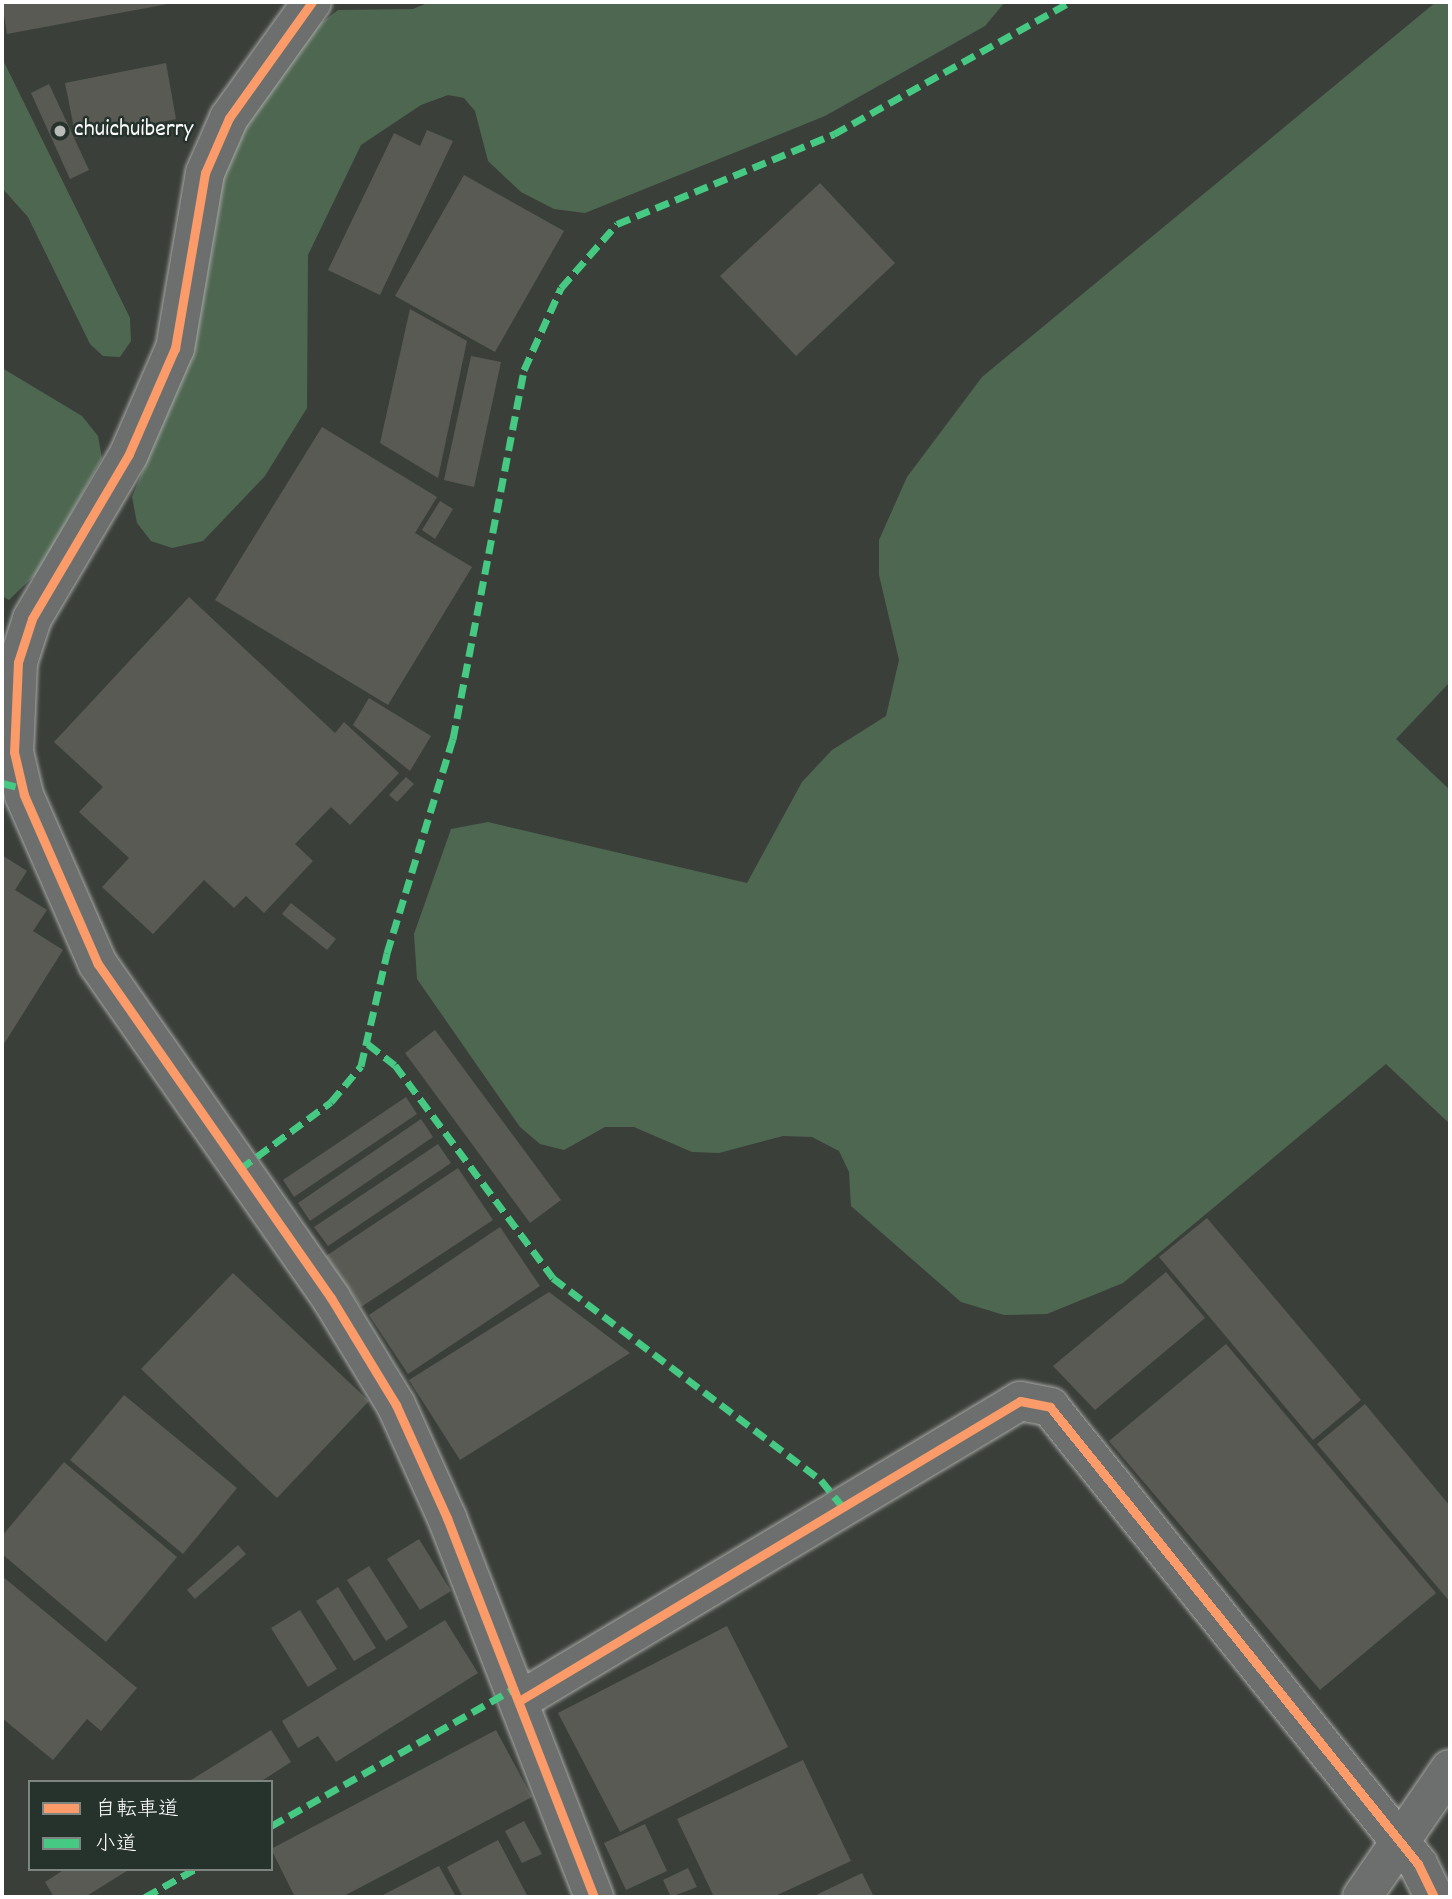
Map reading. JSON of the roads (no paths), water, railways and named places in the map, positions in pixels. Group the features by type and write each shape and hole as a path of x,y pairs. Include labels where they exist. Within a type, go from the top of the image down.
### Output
{"street":[{"path":"312,2 229,118 205,173 175,348 129,454 32,619 18,662 14,752 24,795 98,964 331,1298 396,1405 519,1702 594,1897"},
{"path":"519,1702 1020,1401 1050,1407 1401,1844 1434,1897"},
{"path":"1362,1897 1401,1844 1450,1769"}],"place":[{"name":"chuichuiberry","path":"60,131"}]}
